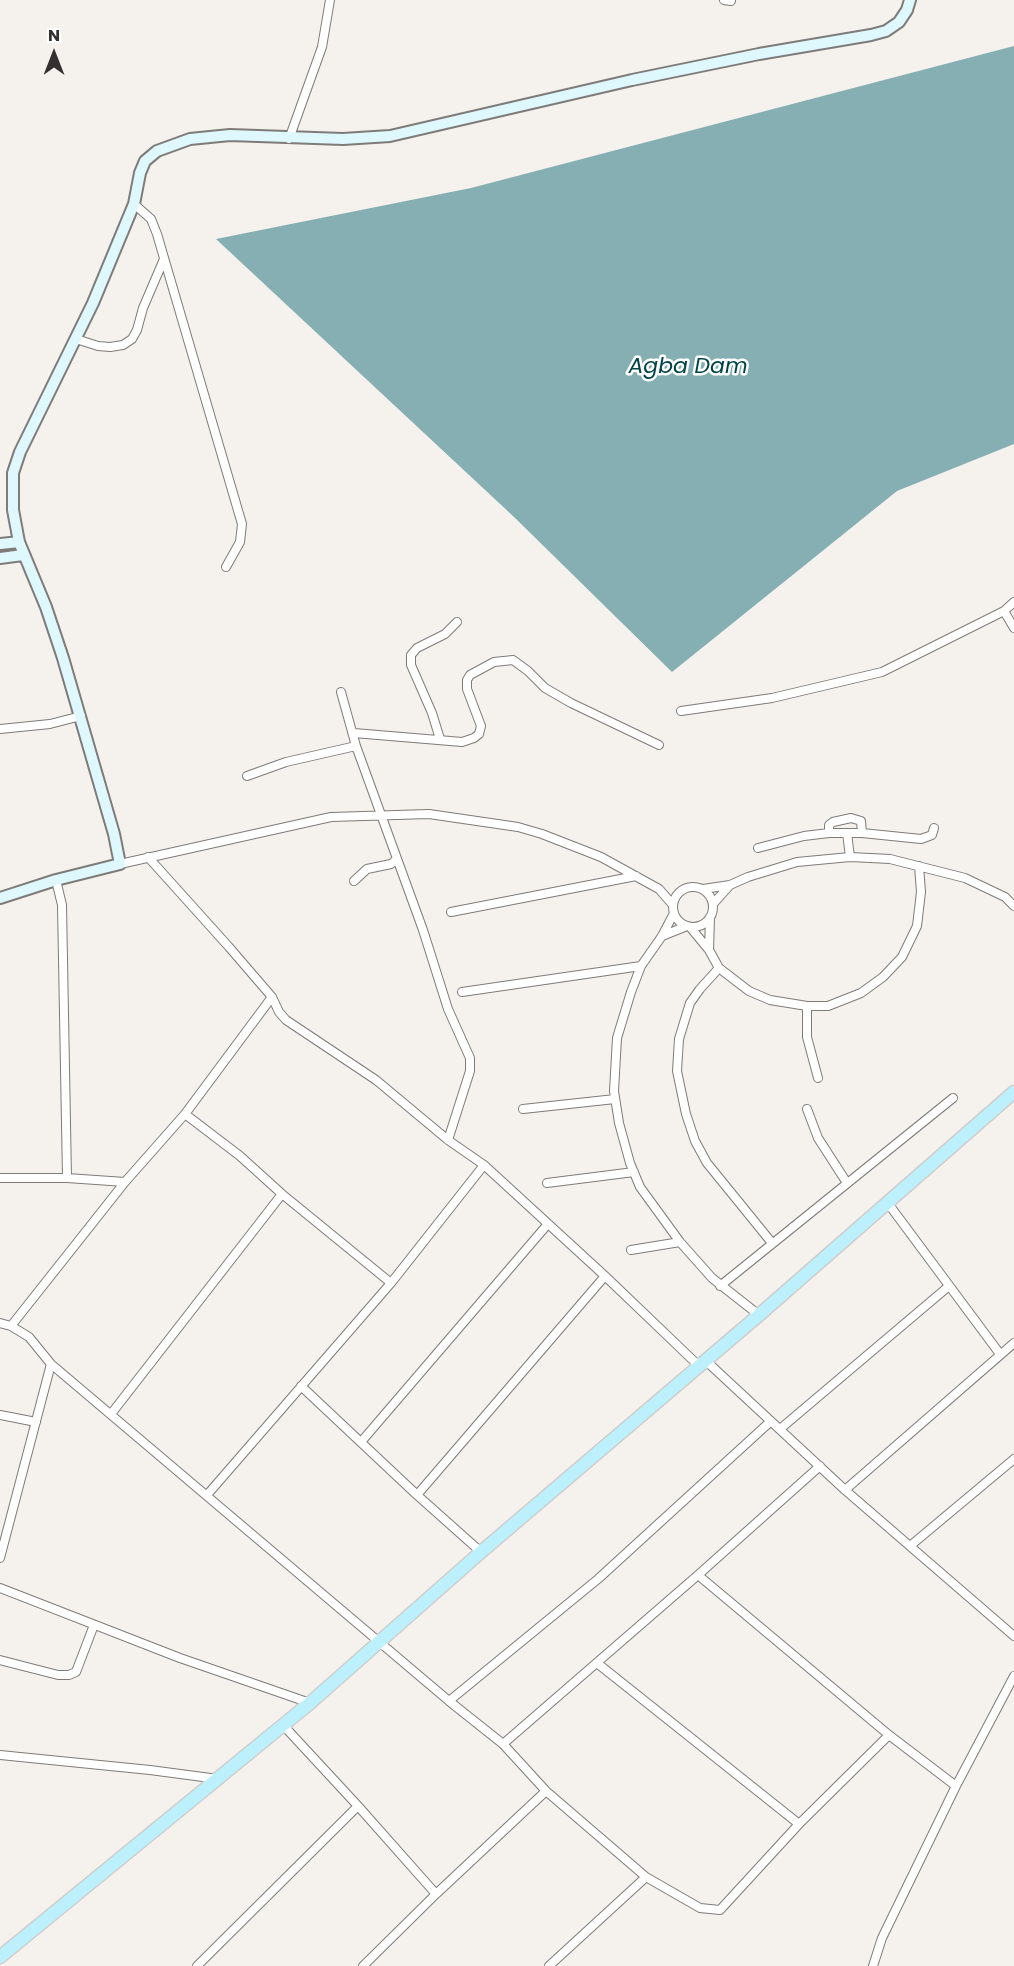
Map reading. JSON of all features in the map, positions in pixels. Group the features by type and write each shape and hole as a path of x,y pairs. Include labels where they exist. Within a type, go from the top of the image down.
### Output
{"main road":[{"path":"0,1957 310,1703 481,1552 759,1315 1014,1092"}],"street":[{"path":"289,139 322,48 330,0"},
{"path":"120,864 114,834 81,716 46,607 19,542 13,510 13,473 20,452 76,339 135,204 140,173 145,161 157,151 190,139 266,135 289,139 372,139 390,136 632,80 759,54 871,35 886,31 899,22 910,0"},
{"path":"135,204 151,219 242,524 240,542 226,567"},
{"path":"76,339 110,347 123,345 132,339 164,259"},
{"path":"0,544 19,542"},
{"path":"0,558 23,555"},
{"path":"681,711 771,698 882,672 1004,611 1014,602"},
{"path":"1004,611 1014,628"},
{"path":"440,739 432,713 411,665 411,656 417,648 445,634 457,622"},
{"path":"354,733 462,742 474,738 479,734 481,726 467,689 467,680 470,675 480,669 503,660 513,660 545,688 659,745"},
{"path":"341,692 356,746 423,930 448,1009 470,1058 470,1071 448,1140"},
{"path":"0,729 50,724 81,716"},
{"path":"247,776 286,762 356,746"},
{"path":"0,898 56,880 148,857 331,817 429,814 518,827 542,834 601,857 659,889 680,891 694,887 703,889 730,885 747,877 797,862 850,857 890,859 965,878 1005,897 1014,906"},
{"path":"829,833 829,825 833,822 851,818 861,821 862,833"},
{"path":"758,848 804,836 829,833 862,833 921,839 932,835 933,828"},
{"path":"847,834 850,857"},
{"path":"148,857 272,997 279,1012 286,1020 376,1080 448,1140 484,1165 547,1225 702,1363 1014,1636"},
{"path":"354,881 367,869 391,864 397,859"},
{"path":"659,889 679,921 689,926 709,950 719,968 749,991 770,1000 807,1006 828,1006 861,993 883,977 902,957 917,926 921,892 919,866"},
{"path":"451,912 636,876"},
{"path":"56,880 63,905 67,1178"},
{"path":"709,950 710,917 713,904 730,885"},
{"path":"703,889 710,896 713,904"},
{"path":"680,891 662,936 641,966 617,1038 615,1099 619,1124 640,1187 680,1242 720,1286 759,1315"},
{"path":"662,936 689,926 699,926 710,917"},
{"path":"462,992 641,966"},
{"path":"719,968 690,1003 679,1039 677,1071 686,1114 695,1141 707,1163 772,1243"},
{"path":"11,1326 125,1182 185,1114 272,997"},
{"path":"807,1006 807,1037 818,1078"},
{"path":"720,1286 953,1098"},
{"path":"523,1109 615,1099"},
{"path":"807,1109 818,1138 847,1183"},
{"path":"185,1114 240,1156 282,1194 391,1283"},
{"path":"207,1495 391,1283 484,1165"},
{"path":"547,1183 634,1172"},
{"path":"0,1178 67,1178 125,1182"},
{"path":"111,1414 282,1194"},
{"path":"887,1202 1000,1354"},
{"path":"361,1442 547,1225"},
{"path":"631,1250 680,1242"},
{"path":"417,1495 605,1276"},
{"path":"780,1429 949,1286"},
{"path":"0,1323 11,1326 29,1337 51,1364 378,1642 503,1744 546,1791 646,1876 700,1908 720,1910 799,1824 889,1735"},
{"path":"845,1490 1014,1343"},
{"path":"0,1558 51,1364"},
{"path":"301,1386 481,1552"},
{"path":"0,1415 36,1422"},
{"path":"449,1701 598,1579 771,1421"},
{"path":"909,1546 1014,1459"},
{"path":"503,1744 820,1466"},
{"path":"698,1575 889,1735 956,1786"},
{"path":"0,1588 180,1658 310,1703"},
{"path":"0,1660 58,1675 69,1675 76,1672 94,1625"},
{"path":"597,1663 799,1824"},
{"path":"873,1966 882,1938 956,1786 1014,1676"},
{"path":"283,1725 436,1894"},
{"path":"0,1755 218,1779"},
{"path":"363,1966 546,1791"},
{"path":"196,1966 358,1806"},
{"path":"549,1966 646,1876"}],"water":[{"name":"Agba Dam","path":"1014,46 1014,444 897,491 672,672 513,516 216,239 471,188"}]}
